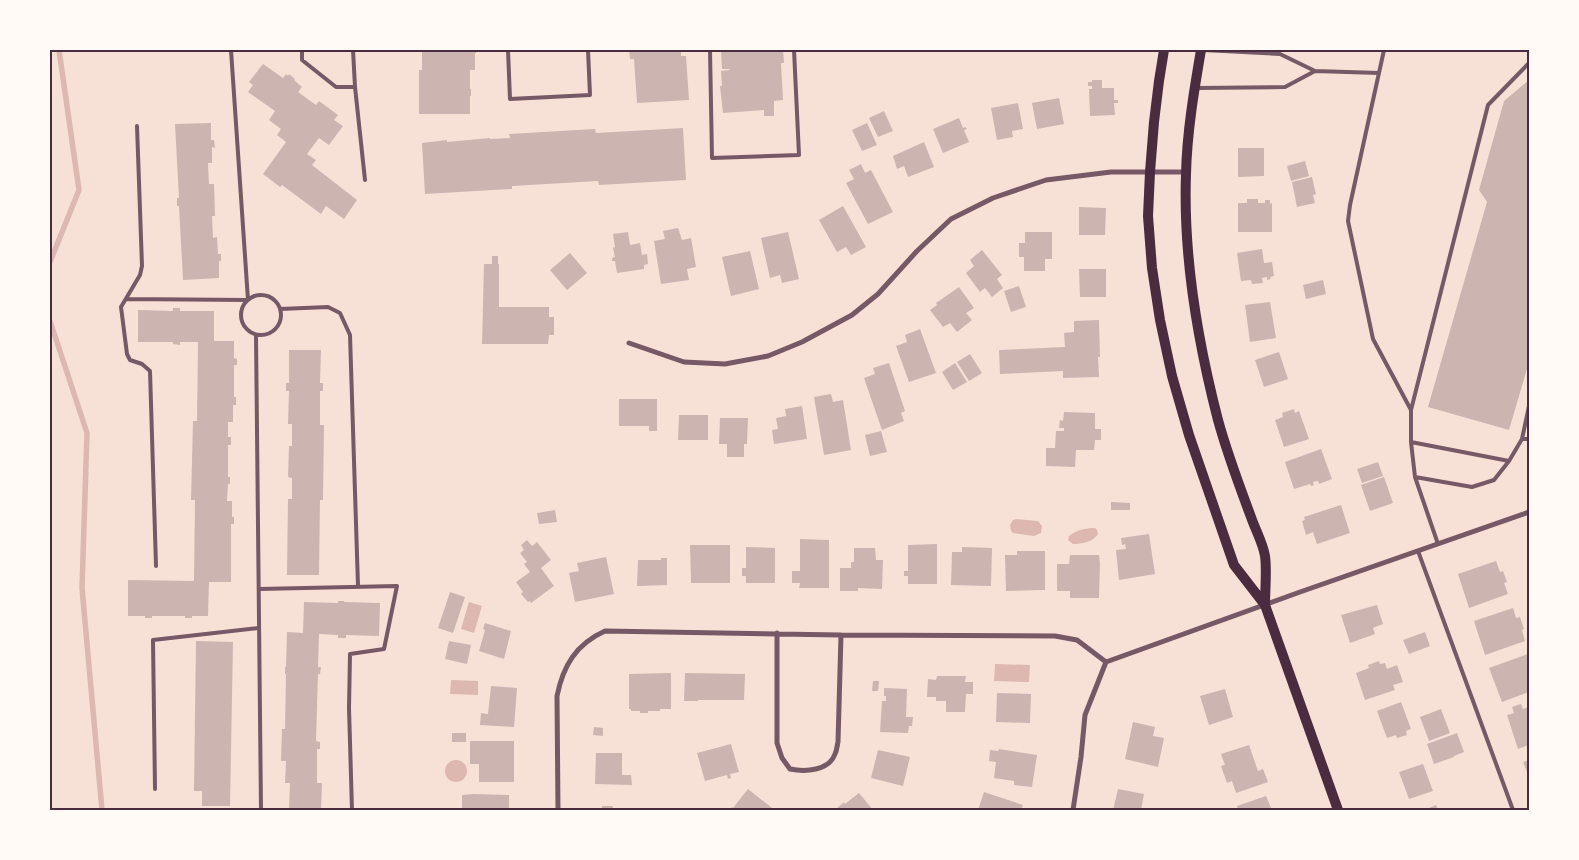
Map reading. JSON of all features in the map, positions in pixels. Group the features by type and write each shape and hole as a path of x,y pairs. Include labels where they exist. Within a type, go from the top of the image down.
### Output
{"main road":[{"path":"1164,50 1150,172 1148,216 1152,268 1160,320 1172,376 1189,435 1234,565 1265,605 1338,810"},
{"path":"1202,50 1195,88 1186,172 1186,216 1190,280 1198,334 1219,423 1265,556 1265,605"}],"street":[{"path":"629,343 684,362 725,364 768,356 802,342 852,315 878,294 917,251 951,219 993,198 1046,180 1111,172 1186,172"},
{"path":"1073,810 1085,715 1106,662 1529,512"},
{"path":"558,810 557,696 560,681 572,656 595,635 605,631 777,633 841,636 1055,636 1077,640 1106,662"},
{"path":"777,633 777,743 782,758 790,769 803,771 827,765 835,755 838,742 841,636"}],"lane":[{"path":"231,50 248,300"},
{"path":"302,50 302,60 336,87 356,87"},
{"path":"354,50 365,180"},
{"path":"508,50 510,99 590,95 588,50"},
{"path":"710,50 712,158 799,155 794,50"},
{"path":"1202,50 1280,54 1315,71 1379,73"},
{"path":"1384,50 1348,221 1373,339 1411,410"},
{"path":"1438,544 1415,477 1411,442 1411,410 1488,105 1529,63"},
{"path":"1195,88 1285,87 1315,71"},
{"path":"137,126 142,266 140,275 121,308 127,354 130,360 142,364 150,371 156,566"},
{"path":"263,295 270,297 280,309 279,325 274,331 267,334 256,335 251,333 245,328 242,321 243,306 255,296 263,295"},
{"path":"126,299 248,300"},
{"path":"280,309 328,307 340,313 350,335 358,586"},
{"path":"256,335 261,810"},
{"path":"1415,477 1472,487 1494,480 1509,461 1522,439 1529,406"},
{"path":"1522,439 1529,439"},
{"path":"1411,442 1509,461"},
{"path":"1418,551 1513,810"},
{"path":"259,588 397,586 384,649 350,654 349,708 352,810"},
{"path":"155,790 153,640 259,628"}],"shaded area":[{"path":"1016,519 1038,521 1042,526 1041,533 1034,536 1013,533 1010,525"},
{"path":"1095,528 1098,534 1090,541 1073,544 1068,540 1069,536 1078,531"},
{"path":"469,602 482,606 474,633 461,629"},
{"path":"995,664 1030,665 1029,682 994,681"},
{"path":"451,680 478,681 478,695 450,694"},
{"path":"456,760 464,763 467,771 464,779 456,782 448,779 445,771 448,763"}],"building":[{"path":"422,50 476,50 475,70 470,70 470,114 419,114 419,70 422,70"},
{"path":"629,50 681,50 681,56 686,56 689,100 637,103 634,59 630,59"},
{"path":"721,50 783,50 784,63 781,63 783,100 774,101 774,116 764,116 764,110 723,113 720,86 722,86 721,71 730,70 722,69"},
{"path":"263,64 283,78 286,74 288,76 289,74 302,87 298,92 316,105 319,101 338,115 334,120 343,126 329,145 319,138 307,154 316,160 312,165 357,200 344,219 326,206 321,214 282,185 280,187 263,174 286,142 277,135 281,129 269,120 275,111 248,92 253,85 249,82"},
{"path":"1092,80 1102,80 1102,88 1114,88 1114,100 1118,100 1118,103 1114,103 1115,115 1090,116 1089,89 1092,89 1092,86 1088,86 1088,82 1092,82"},
{"path":"1529,80 1529,362 1509,430 1428,407 1487,202 1479,190 1504,101"},
{"path":"1059,98 1064,124 1037,129 1032,103"},
{"path":"1018,103 1023,129 1012,131 1013,137 997,140 991,108"},
{"path":"884,111 893,131 878,137 869,118"},
{"path":"959,118 963,128 967,129 964,130 969,142 943,153 933,129"},
{"path":"211,123 211,140 214,140 215,148 212,147 212,163 208,163 209,184 214,184 215,216 212,216 213,238 217,237 218,254 221,254 219,278 183,280 179,206 177,206 177,198 179,198 175,124"},
{"path":"867,123 877,145 862,151 852,130"},
{"path":"683,128 686,180 599,185 598,181 512,186 512,189 425,194 422,143 447,140 447,142 510,138 509,134 595,129 596,133"},
{"path":"924,142 934,167 908,177 904,166 897,169 893,156"},
{"path":"1238,148 1264,148 1264,176 1238,177"},
{"path":"1305,161 1309,176 1291,181 1287,166"},
{"path":"861,164 865,173 871,170 893,212 868,224 846,183 854,179 849,170"},
{"path":"1312,177 1316,194 1313,195 1315,203 1297,207 1292,182"},
{"path":"1247,199 1258,199 1258,203 1265,203 1265,200 1270,200 1270,204 1272,203 1272,232 1238,232 1238,203 1247,203"},
{"path":"843,206 866,247 851,255 846,247 837,252 819,220"},
{"path":"1079,207 1106,208 1105,235 1079,235"},
{"path":"678,228 682,240 691,238 696,267 687,269 689,280 661,284 654,241 665,239 663,231"},
{"path":"628,232 630,245 640,243 642,255 647,254 648,264 644,265 644,269 617,273 615,261 612,261 612,258 615,257 613,234"},
{"path":"788,232 799,279 782,283 780,275 770,278 761,238"},
{"path":"1025,232 1052,232 1052,259 1045,259 1045,271 1024,271 1024,257 1019,257 1019,243 1025,243"},
{"path":"1262,249 1264,263 1272,262 1274,276 1267,280 1267,277 1262,278 1263,283 1252,284 1251,280 1241,281 1237,253"},
{"path":"982,250 1002,275 997,279 1003,288 992,297 985,288 980,292 966,273 974,266 970,260"},
{"path":"750,251 759,289 731,296 722,257"},
{"path":"570,253 587,273 567,290 550,270"},
{"path":"492,256 498,256 499,307 549,307 549,317 554,317 554,335 549,335 548,344 482,344 484,264 492,264"},
{"path":"1079,269 1106,269 1106,297 1080,297"},
{"path":"1323,280 1326,294 1306,299 1303,285"},
{"path":"1019,286 1026,307 1011,312 1004,291"},
{"path":"959,287 974,308 966,313 972,320 957,332 950,323 943,327 930,310 937,305 936,303"},
{"path":"1270,302 1276,338 1250,342 1245,305"},
{"path":"173,308 180,308 180,311 214,311 214,341 234,341 234,358 237,359 237,365 234,365 234,397 236,397 236,405 233,405 233,422 228,422 228,437 231,437 231,445 228,445 228,477 230,477 230,484 228,484 227,501 232,501 232,517 234,517 234,524 231,524 231,582 209,582 208,616 185,618 185,616 152,616 152,618 145,618 145,616 128,616 128,580 194,581 195,500 191,500 193,421 197,421 198,342 180,342 180,345 173,344 173,342 138,342 138,310 173,311"},
{"path":"1099,320 1099,377 1063,378 1063,371 1000,374 999,350 1065,347 1064,333 1074,332 1074,321"},
{"path":"920,329 936,373 909,382 896,346 907,342 905,335"},
{"path":"289,350 321,350 320,383 323,383 323,391 320,391 320,425 324,425 319,575 287,575 288,499 292,499 292,478 288,477 289,446 292,446 292,424 288,424 289,391 286,391 286,383 289,383"},
{"path":"1279,352 1288,379 1264,387 1255,360"},
{"path":"970,354 982,373 969,381 957,362"},
{"path":"889,363 905,411 901,413 904,421 882,430 864,378 875,374 873,368"},
{"path":"955,363 967,382 953,390 942,372"},
{"path":"831,394 833,402 843,400 851,450 824,455 814,397"},
{"path":"619,399 657,399 657,431 649,431 649,426 619,426"},
{"path":"802,406 807,439 774,444 772,430 778,429 776,418 786,416 785,409"},
{"path":"1294,409 1295,413 1299,411 1309,439 1284,447 1275,420 1283,417 1282,413"},
{"path":"1064,412 1095,413 1095,429 1101,429 1101,440 1095,440 1094,450 1076,450 1075,467 1046,466 1046,448 1055,448 1056,431 1064,431 1064,428 1059,428 1060,420 1063,421"},
{"path":"679,415 708,415 708,440 678,440"},
{"path":"720,418 748,418 747,444 744,444 744,457 727,457 727,444 719,444"},
{"path":"881,431 887,452 870,456 865,435"},
{"path":"1321,449 1332,479 1319,484 1318,481 1313,482 1314,485 1311,486 1310,484 1294,489 1285,462"},
{"path":"1378,462 1383,476 1362,483 1357,469"},
{"path":"1384,477 1393,503 1370,511 1361,485"},
{"path":"1111,502 1130,503 1130,510 1111,510"},
{"path":"1341,505 1350,533 1317,544 1313,532 1306,535 1302,521 1305,520 1304,517"},
{"path":"555,510 557,522 539,524 537,513"},
{"path":"1149,534 1155,574 1119,580 1116,550 1126,549 1125,544 1122,545 1121,538"},
{"path":"800,539 829,540 829,588 799,588 800,583 792,583 792,571 800,571"},
{"path":"527,540 532,546 537,542 551,560 541,568 554,586 531,603 521,594 523,592 516,582 530,572 524,564 527,562 520,553 524,550 521,545"},
{"path":"937,544 937,584 908,584 908,576 904,576 904,571 908,571 908,545"},
{"path":"690,545 730,545 730,583 691,583"},
{"path":"746,547 775,548 775,583 746,583 746,576 742,576 742,568 746,568"},
{"path":"962,547 992,548 991,586 951,585 952,552 962,552"},
{"path":"854,548 875,548 876,560 883,560 882,589 858,588 858,591 840,591 840,568 851,568 851,562 854,562"},
{"path":"1017,551 1045,551 1045,590 1006,591 1005,555 1017,555"},
{"path":"1070,555 1099,555 1099,598 1070,598 1070,591 1057,591 1057,564 1069,564"},
{"path":"606,557 614,594 575,602 569,573 579,571 577,563"},
{"path":"661,558 667,558 667,585 637,586 638,560 661,560"},
{"path":"1496,561 1500,572 1503,571 1507,582 1504,583 1508,594 1469,608 1458,574"},
{"path":"450,592 465,597 453,633 438,628"},
{"path":"338,601 380,603 379,636 346,635 346,638 338,638 338,635 319,634 318,667 321,667 320,674 318,674 316,741 320,742 320,749 317,749 317,783 322,783 321,810 289,810 290,783 285,783 286,761 281,761 282,729 285,729 287,632 303,633 304,602 338,603"},
{"path":"1377,605 1383,624 1373,628 1375,634 1350,643 1341,615"},
{"path":"1513,608 1516,618 1520,617 1525,641 1485,655 1474,621"},
{"path":"485,623 511,631 504,659 479,651"},
{"path":"1425,632 1430,646 1409,654 1403,640"},
{"path":"196,641 233,642 230,806 202,806 202,791 194,791"},
{"path":"449,641 471,645 467,664 445,659"},
{"path":"1528,654 1529,692 1502,702 1489,668"},
{"path":"1379,661 1380,664 1385,663 1387,669 1397,665 1403,682 1393,685 1395,690 1365,700 1356,673 1369,668 1368,665"},
{"path":"671,673 671,709 640,713 640,711 631,711 629,709 629,674"},
{"path":"685,673 745,674 744,700 684,701"},
{"path":"937,676 966,676 965,682 973,682 973,694 966,694 965,712 946,712 946,701 936,701 936,697 927,697 928,679 936,680"},
{"path":"873,681 879,681 878,691 872,691"},
{"path":"491,686 517,688 514,727 480,725 481,713 488,714"},
{"path":"884,688 907,689 906,717 913,717 912,726 909,726 908,733 880,732 882,701 886,701"},
{"path":"1225,689 1233,717 1209,725 1200,696"},
{"path":"997,693 1031,694 1030,723 996,722"},
{"path":"1401,702 1411,729 1406,731 1407,735 1397,738 1396,735 1387,738 1377,711"},
{"path":"1521,704 1523,709 1529,707 1529,745 1518,749 1507,715 1514,713 1512,707"},
{"path":"1441,709 1450,733 1429,741 1420,717"},
{"path":"1133,722 1155,727 1153,736 1164,738 1158,767 1125,759"},
{"path":"594,727 603,728 603,736 593,735"},
{"path":"452,733 466,733 466,742 452,742"},
{"path":"1457,733 1464,752 1434,764 1427,744"},
{"path":"470,741 514,741 514,782 479,782 479,764 470,764"},
{"path":"731,744 739,772 730,774 731,778 728,779 727,775 705,781 697,753"},
{"path":"1249,745 1258,771 1263,769 1268,782 1236,793 1232,781 1227,783 1221,766 1225,765 1221,754"},
{"path":"999,749 1037,755 1032,787 1014,785 1014,781 994,778 996,762 989,761 990,750 998,751"},
{"path":"878,750 910,757 903,786 871,778"},
{"path":"596,753 622,753 622,775 631,775 632,785 595,784"},
{"path":"1529,760 1529,777 1523,762"},
{"path":"1423,764 1433,791 1409,799 1399,772"},
{"path":"748,789 772,808 771,810 729,810 733,808"},
{"path":"1118,789 1144,794 1141,810 1113,810"},
{"path":"984,792 1023,805 1021,810 978,810"},
{"path":"859,793 873,810 835,810 844,802 845,804"},
{"path":"462,795 509,795 509,810 462,810"},
{"path":"1266,796 1272,810 1238,810 1237,806"},
{"path":"1436,805 1438,810 1424,810"},
{"path":"602,806 613,806 612,810 602,810"}],"waterway":[{"path":"50,262 79,190 59,50"},
{"path":"50,321 87,433 82,588 102,810"}]}
